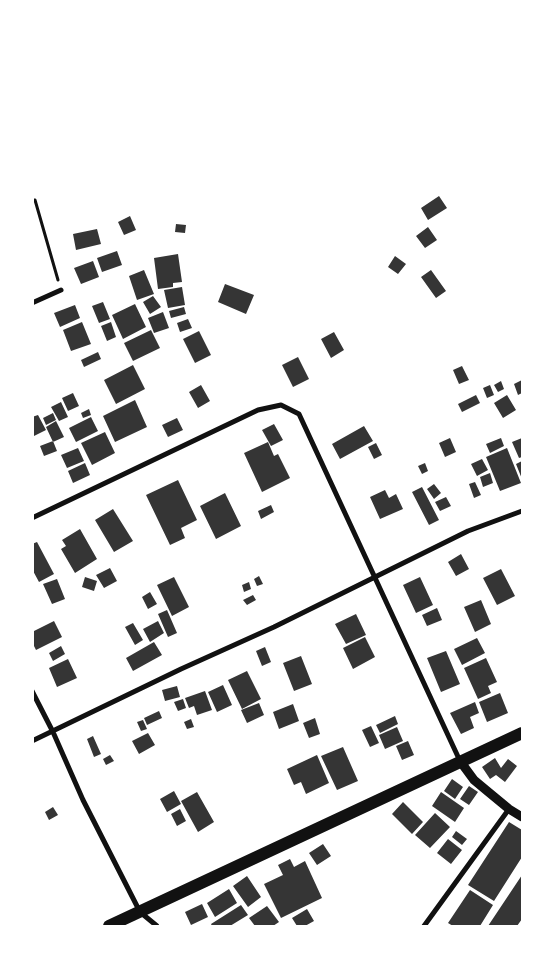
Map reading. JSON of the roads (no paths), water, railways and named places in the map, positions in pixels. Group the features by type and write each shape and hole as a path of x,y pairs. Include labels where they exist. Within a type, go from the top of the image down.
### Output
{"main road":[{"path":"109,926 522,733"}],"street":[{"path":"32,303 61,290"},
{"path":"32,518 258,410 281,405 299,414 460,761 474,780 509,809 522,817"},
{"path":"32,741 274,627 468,531 522,511"},
{"path":"32,691 53,732 83,800 140,912 157,926"},
{"path":"424,926 509,809"}]}
